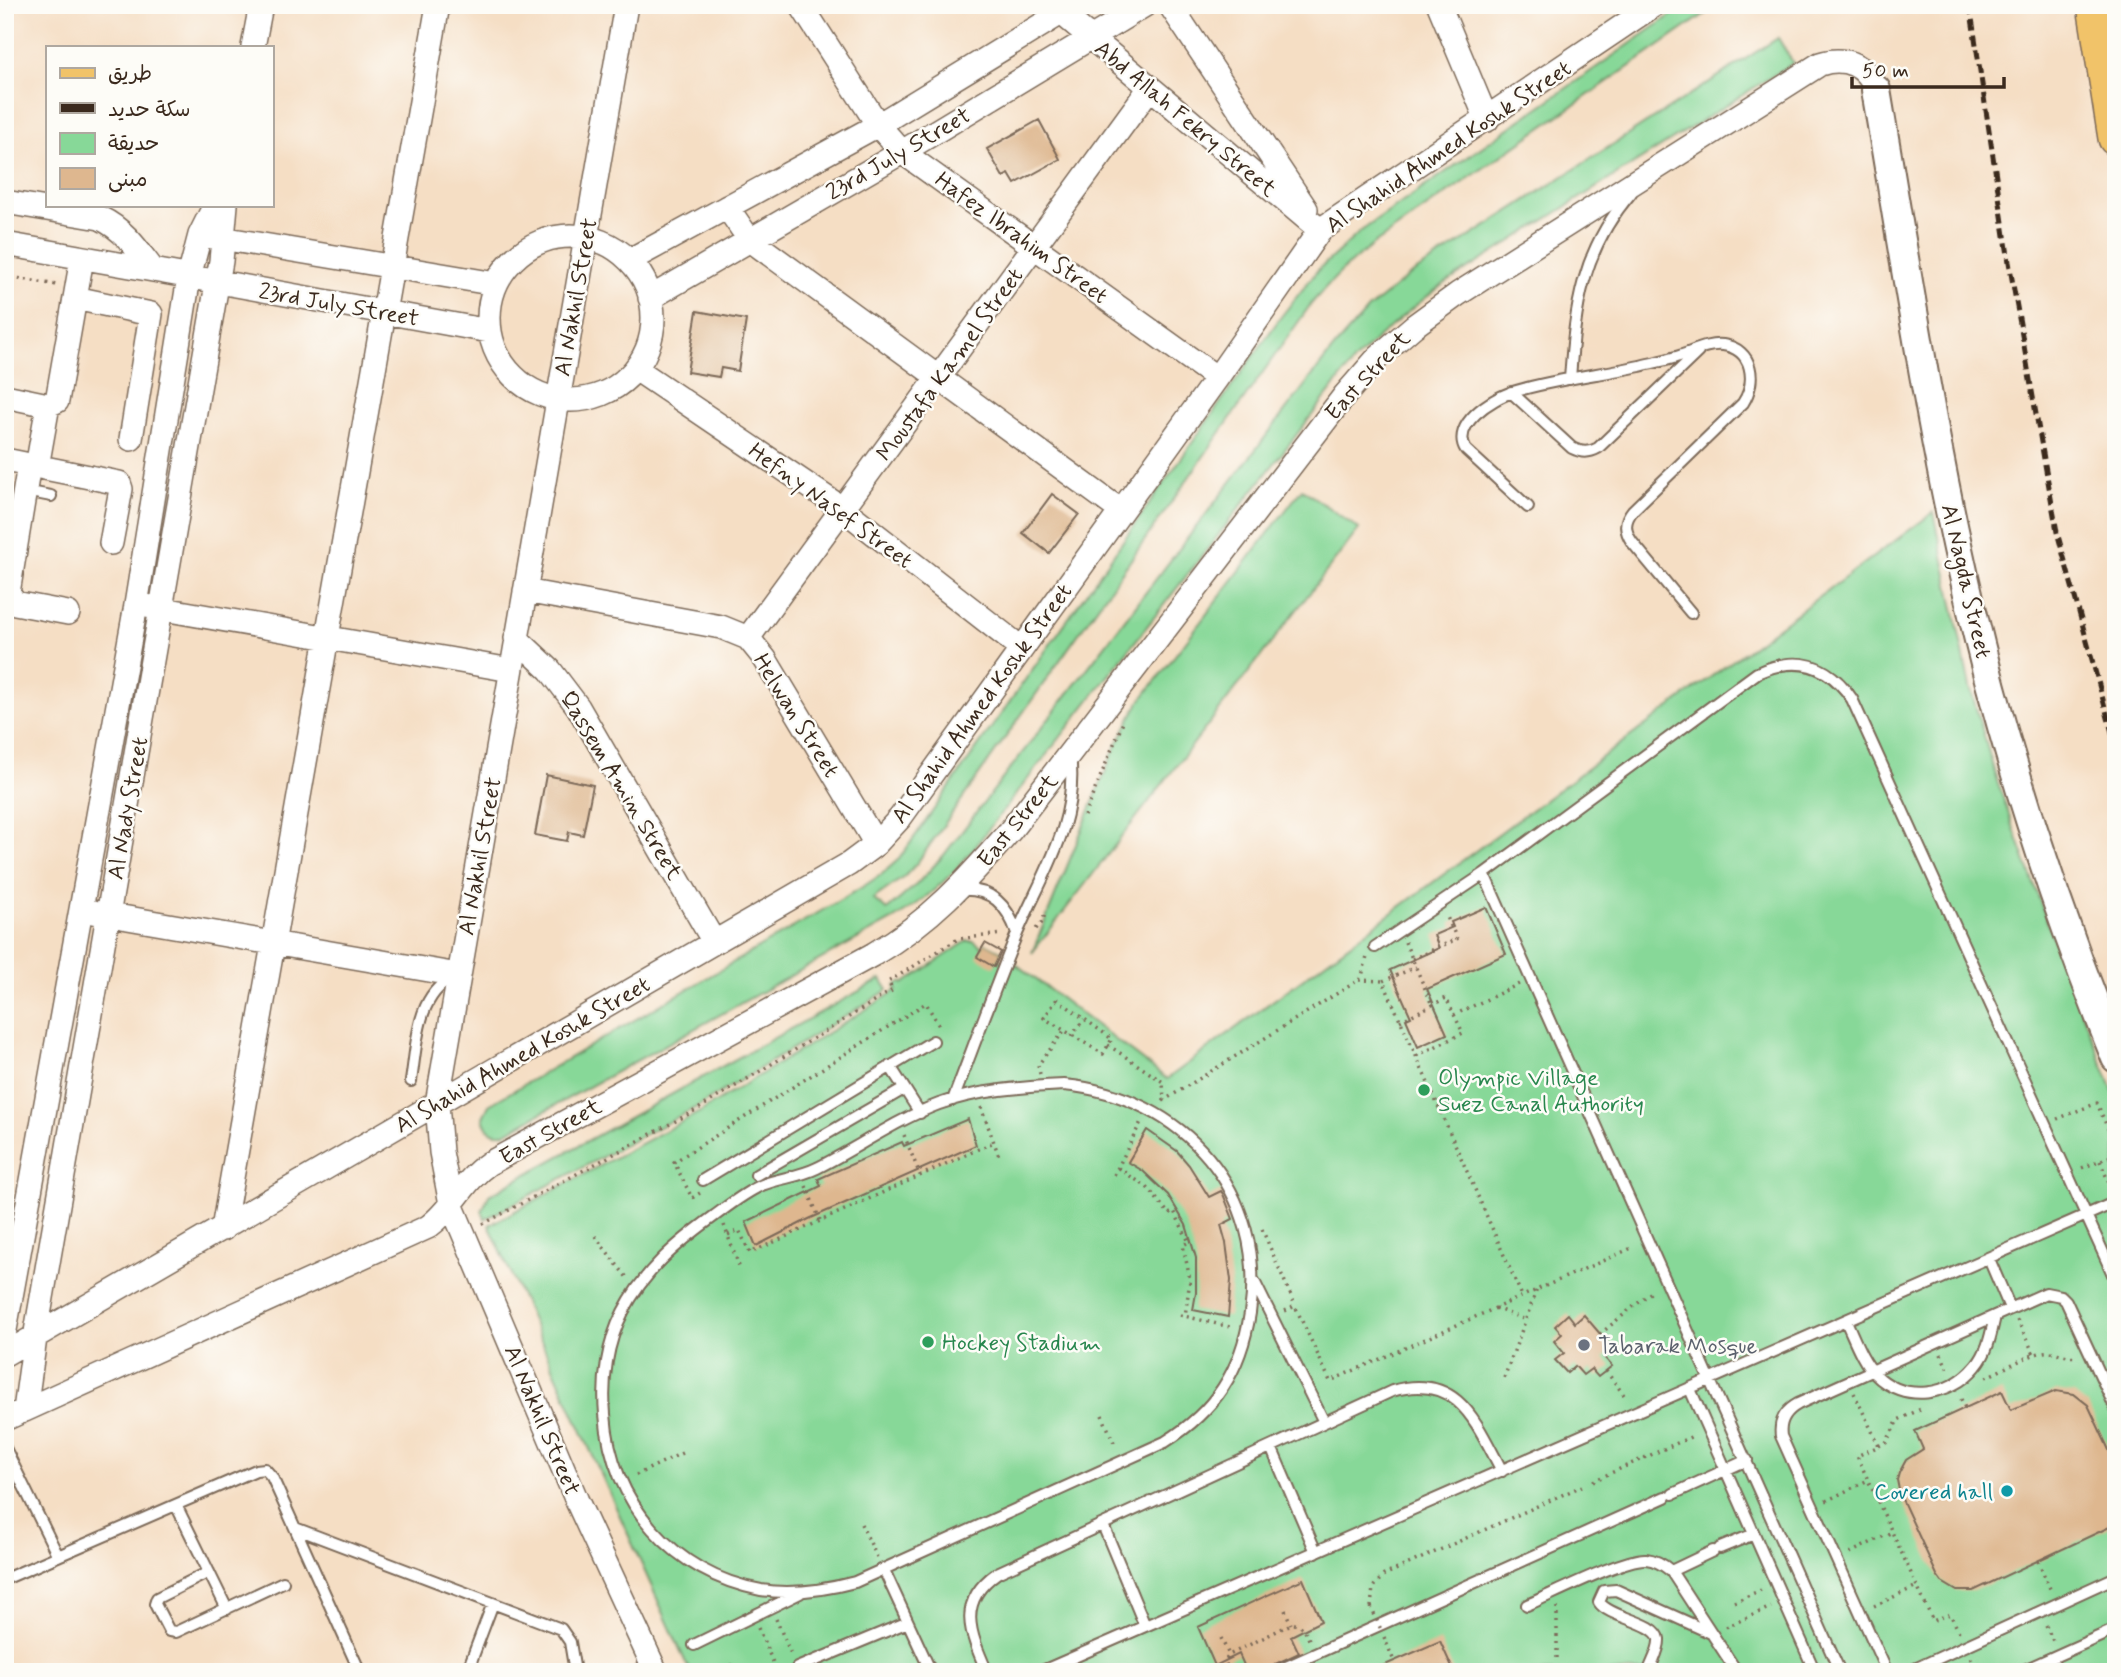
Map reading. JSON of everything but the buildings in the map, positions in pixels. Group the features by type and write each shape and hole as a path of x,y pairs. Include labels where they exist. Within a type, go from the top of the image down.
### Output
{"main road":[{"path":"2095,5 2116,138"}],"street":[{"path":"253,46 261,5"},
{"path":"223,1229 438,5"},
{"name":"Al Nakhil Street","path":"626,5 437,1104 440,1152 451,1203 647,1669"},
{"name":"Hafez Ibrahim Street","path":"801,5 878,125 902,152 1217,378"},
{"name":"23rd July Street","path":"650,298 902,152 1145,5"},
{"path":"1170,5 1320,230"},
{"path":"1439,5 1487,120"},
{"name":"Al Shahid Ahmed Koshk Street","path":"35,1338 849,864 876,844 900,818 1217,378 1320,230 1654,5"},
{"name":"23rd July Street","path":"630,260 878,125 1062,8"},
{"name":"Abd Allah Fekry Street","path":"1062,8 1090,38 1149,89 1320,230"},
{"name":"East Street","path":"15,1414 428,1227 441,1217 471,1177 488,1164 874,954 918,925 958,890 1010,831 1312,435 1380,356 1414,326 1458,294 1820,64 1838,60 1855,64 1868,75 1876,90"},
{"name":"Moustafa Kamel Street","path":"748,638 1149,89"},
{"name":"Al Nagda Street","path":"1876,90 1945,479 1991,685 2052,887 2116,1058"},
{"path":"5,202 100,218 111,223 129,238 153,270"},
{"name":"Al Nady Street","path":"5,1329 136,605 189,277 200,235 214,206"},
{"name":"Al Nady Street","path":"15,1414 35,1338 225,239 226,206"},
{"path":"727,207 749,239 1121,511"},
{"name":"23rd July Street","path":"200,235 496,284"},
{"path":"564,236 586,237 602,242 630,260 642,277 650,298 653,322 648,347 636,369 620,384 601,396 580,401 558,400 538,394 520,384 505,369 495,351 488,315 496,284 507,265 523,251 543,240 564,236"},
{"name":"23rd July Street","path":"5,244 489,331"},
{"path":"5,396 54,404 82,258"},
{"path":"76,293 151,314 131,439"},
{"name":"Hefny Nasef Street","path":"636,369 843,509 1021,648"},
{"path":"48,405 25,491 8,588 9,597 15,603 68,613"},
{"path":"5,460 119,483 121,489 111,543"},
{"path":"155,478 183,482"},
{"name":"Helwan Street","path":"525,591 722,626 748,638 765,659 876,844"},
{"path":"136,605 511,670"},
{"name":"Qassem Amin Street","path":"516,638 550,670 578,707 715,942"},
{"path":"79,910 458,975"},
{"path":"5,1354 35,1338"}],"lane":[{"path":"1570,379 1578,299 1593,252 1617,209 1649,172"},
{"path":"1528,507 1466,450 1461,437 1466,424 1488,405 1511,392 1640,366 1701,348 1723,345 1735,349 1745,357 1751,368 1753,380 1750,392 1743,403 1633,510 1627,517 1625,526 1627,535 1691,613"},
{"path":"1511,392 1572,448 1592,451 1701,348"},
{"path":"25,491 51,496"},
{"path":"1375,947 1484,874 1757,673 1790,663 1811,665 1831,675 1843,685 1852,699 2116,1281"},
{"path":"953,1100 1017,933 1063,832 1069,813 1072,773 1070,754"},
{"path":"1484,874 1840,1672"},
{"path":"958,890 985,892 996,898 1006,908 1017,933"},
{"path":"411,1081 427,1001 443,982 458,975"},
{"path":"703,1180 933,1041"},
{"path":"890,1066 920,1113"},
{"path":"1042,1086 1086,1087 1128,1100 1148,1110 1191,1139 1225,1179 1246,1227 1252,1253 1253,1279 1247,1331 1231,1376 1218,1396 1185,1430 1165,1442 855,1582 825,1590 803,1592 763,1590 733,1583 704,1571 678,1554 655,1534 622,1482 606,1427 606,1370 612,1342 621,1315 649,1271 682,1240 762,1185 801,1174 920,1113 953,1100 1042,1086"},
{"path":"756,1175 905,1088"},
{"path":"744,1155 762,1185"},
{"path":"1040,1672 1989,1259 2116,1200"},
{"path":"1989,1259 2010,1308"},
{"path":"1253,1279 1324,1422"},
{"path":"1887,1672 1782,1437 1781,1423 1792,1407 2046,1293 2061,1296 2066,1301 2116,1409"},
{"path":"1846,1321 1872,1371 1892,1387 1905,1391 1931,1392 1954,1384 1968,1375 1984,1354 1995,1316"},
{"path":"987,1672 970,1630 971,1608 980,1588 997,1573 1378,1397 1407,1387 1423,1386 1453,1397 1465,1407 1502,1471"},
{"path":"1690,1389 1815,1672"},
{"path":"1271,1447 1316,1552"},
{"path":"5,1448 58,1556"},
{"path":"1275,1672 1747,1460"},
{"path":"5,1580 256,1470 265,1469 272,1477 360,1672"},
{"path":"176,1505 227,1609"},
{"path":"1103,1525 1145,1626"},
{"path":"295,1528 561,1629 570,1642 575,1672"},
{"path":"1671,1571 1754,1534"},
{"path":"1527,1605 1635,1560 1655,1561 1671,1571 1737,1672"},
{"path":"884,1570 931,1672"},
{"path":"209,1572 157,1598 156,1608 169,1630 176,1632 283,1583"},
{"path":"1908,1672 2116,1577"},
{"path":"1649,1671 1659,1642 1657,1634 1605,1609 1599,1602 1604,1591 1616,1590 1711,1633"},
{"path":"694,1645 803,1592"},
{"path":"467,1672 493,1603"},
{"path":"797,1668 908,1622"},
{"path":"2020,1672 2116,1629"}],"path":[{"path":"5,276 76,293"},
{"path":"1412,959 1457,939 1441,903"},
{"path":"1400,931 1432,1005"},
{"path":"1114,1175 1148,1110 1359,981 1368,955 1375,947"},
{"path":"1359,981 1383,981 1416,967"},
{"path":"1454,1015 1531,979"},
{"path":"1383,981 1522,1296"},
{"path":"1400,1021 1446,998 1463,1033 1416,1057"},
{"path":"1057,999 1112,1039 1103,1054 1064,1031 1044,1018 1057,999"},
{"path":"1072,1036 1084,1019"},
{"path":"1042,1086 1038,1065 1064,1031"},
{"path":"1108,1045 1163,1082 1163,1101"},
{"path":"2046,1124 2097,1103 2116,1148"},
{"path":"900,1124 920,1175"},
{"path":"728,1235 739,1230 750,1252 994,1142"},
{"path":"2068,1174 2116,1154"},
{"path":"2100,1161 2116,1200"},
{"path":"1118,1168 1147,1187 1169,1214 1174,1212 1189,1242 1183,1245 1190,1280 1183,1315 1247,1331"},
{"path":"801,1174 820,1220"},
{"path":"595,1236 635,1290"},
{"path":"1272,1318 1295,1306 1330,1381 1649,1241"},
{"path":"1600,1334 1666,1280"},
{"path":"1504,1378 1537,1289"},
{"path":"1495,1307 1526,1321"},
{"path":"2010,1308 2035,1356"},
{"path":"1605,1371 1636,1412"},
{"path":"1849,1381 1879,1446 1857,1456 1933,1622 1950,1614 1977,1672"},
{"path":"1102,1415 1122,1462"},
{"path":"1593,1481 1708,1429"},
{"path":"622,1482 684,1452"},
{"path":"1813,1507 1868,1480"},
{"path":"1394,1661 1371,1607 1373,1587 1384,1575 1581,1486"},
{"path":"861,1524 884,1570"},
{"path":"2116,1528 2116,1533"},
{"path":"1837,1560 1892,1532"},
{"path":"1734,1602 1776,1584"},
{"path":"1860,1613 1917,1586"},
{"path":"1731,1625 1784,1601"},
{"path":"1285,1609 1291,1624"},
{"path":"752,1616 775,1667"},
{"path":"1557,1617 1557,1658"},
{"path":"1229,1672 1225,1661 1229,1655 1291,1624 1304,1628 1315,1654"},
{"path":"780,1629 786,1642"},
{"path":"1221,1638 1229,1655"},
{"path":"718,1672 732,1665 734,1672"}],"green space":[{"path":"1686,5 1718,5 1374,244 1325,287 917,863 904,877 873,899 887,910 916,885 943,856 1333,349 1368,309 1409,276 1778,38 1793,63 1441,286 1365,350 970,853 944,881 894,919 507,1132 498,1133 488,1129 483,1117 489,1105 864,886 899,859 1280,318 1317,271 1361,231"},
{"path":"1302,489 1359,529 1032,953 1115,748 1138,704"},
{"name":"Olympic Village Suez Canal Authority","path":"1934,512 1970,687 1997,781 2058,952 2116,1098 2116,1672 690,1672 489,1225 700,1112 897,990 895,986 901,982 903,984 967,941 974,941 983,947 985,943 1002,952 998,959 1010,966 1013,962 1167,1079"},
{"path":"881,979 888,990 697,1107 485,1219 482,1211 489,1195"}],"railway":[{"path":"1970,5 2009,262 2057,532 2116,747"}],"place":[{"name":"Olympic Village Suez Canal Authority","path":"1424,1090"},
{"name":"Hockey Stadium","path":"928,1342"},
{"name":"Tabarak Mosque","path":"1584,1345"},
{"name":"Covered hall","path":"2007,1491"}]}
